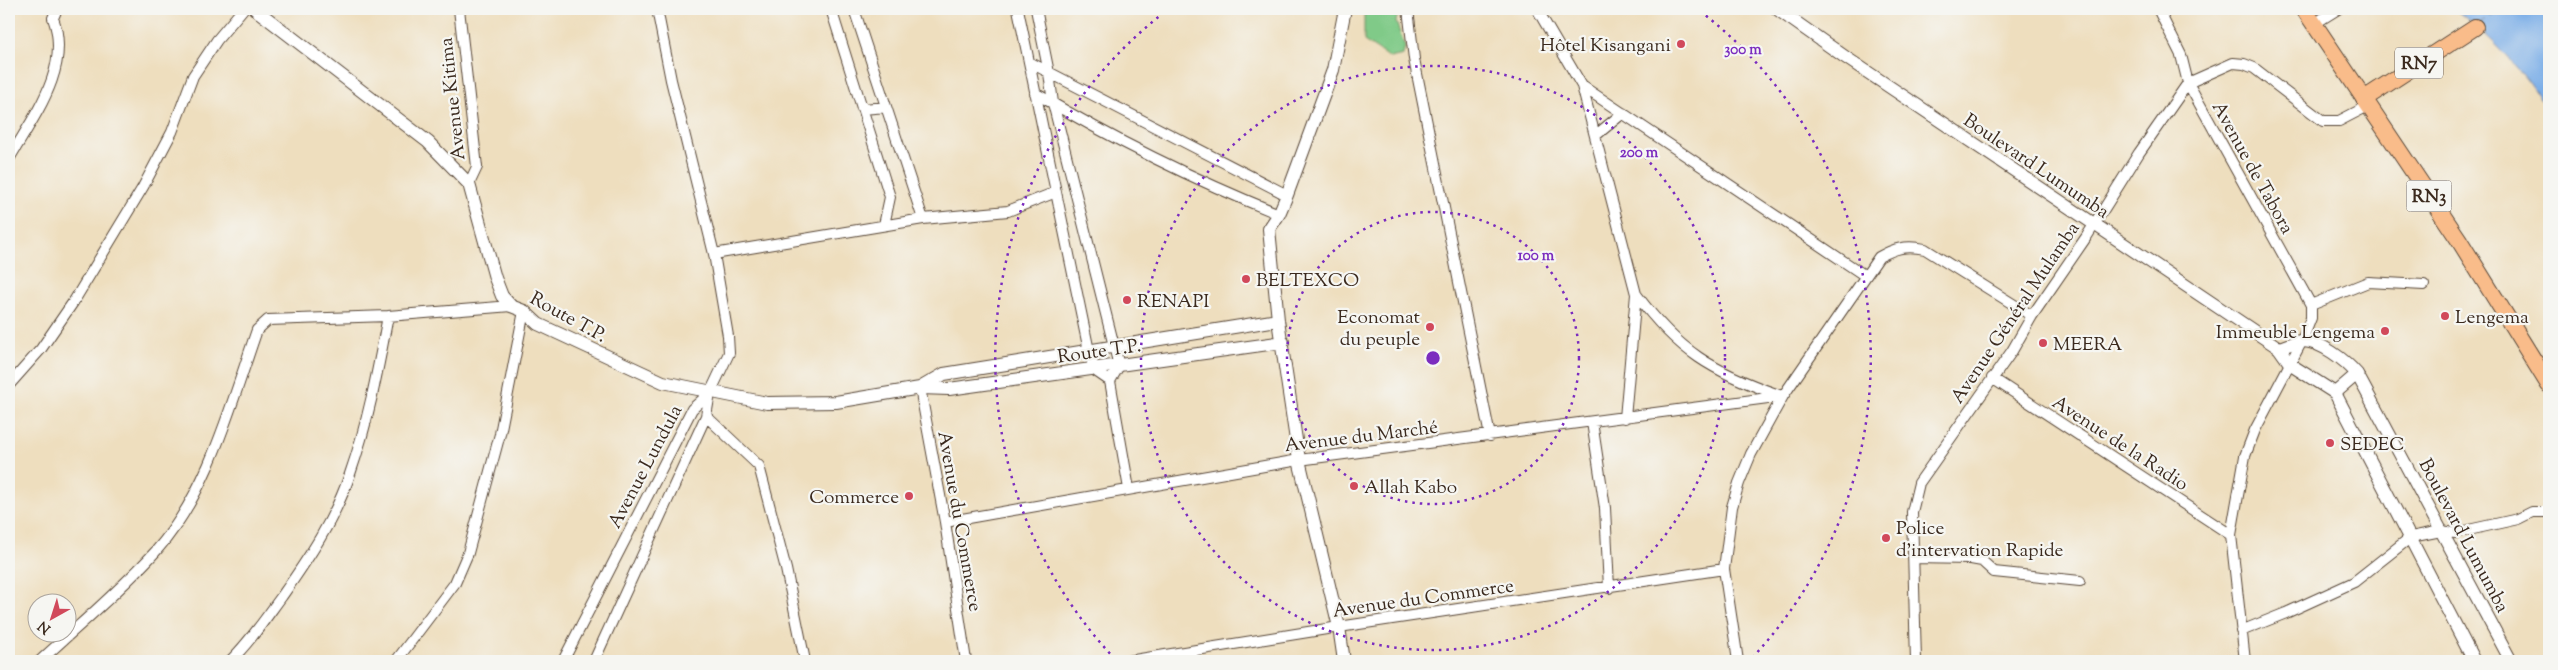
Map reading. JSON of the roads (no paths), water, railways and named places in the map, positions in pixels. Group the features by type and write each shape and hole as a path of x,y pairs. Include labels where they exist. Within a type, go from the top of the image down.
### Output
{"main road":[{"name":"RN3","path":"2304,9 2459,240 2549,385"},
{"name":"RN7","path":"2366,103 2476,27"}],"street":[{"path":"9,159 37,115 56,69 58,29 53,18 57,9"},
{"path":"9,385 41,349 74,301 148,179 172,132 193,76 217,40 243,9"},
{"name":"Route T.P.","path":"255,9 428,142 469,184 495,278 502,296 511,306 524,311 538,324 600,355 663,382 767,403 836,402 920,388 949,389 1283,342"},
{"name":"Avenue Kitima","path":"459,9 477,167 469,184"},
{"path":"657,9 671,80 714,254 729,353 710,393"},
{"path":"831,9 890,197 884,226"},
{"path":"854,9 923,219"},
{"path":"1018,9 1089,351 1094,370 1110,381"},
{"path":"1036,9 1053,103 1119,366 1110,381 1129,489"},
{"path":"1344,661 1339,627 1299,460 1283,342 1278,320 1268,229 1279,214 1287,195 1333,70 1345,9"},
{"path":"1408,9 1414,59 1490,436"},
{"path":"1537,9 1582,86 1636,294 1625,418"},
{"name":"Avenue de Tabora","path":"2158,9 2181,55 2188,83 2311,305"},
{"path":"2314,24 2338,9"},
{"name":"Boulevard Lumumba","path":"1781,10 1844,58 2278,348 2291,365 2334,393 2411,537 2419,559 2474,661"},
{"path":"1029,62 1287,195"},
{"path":"2188,83 2233,63 2244,64 2254,68 2323,121 2339,121 2366,103"},
{"name":"Avenue Général Mulamba","path":"1916,661 1912,512 1919,483 2012,351 2032,316 2188,83"},
{"path":"1582,86 1864,275"},
{"path":"1035,93 1202,183 1279,214"},
{"path":"863,109 886,107"},
{"path":"1595,136 1623,114"},
{"path":"714,254 923,219 1008,211 1056,192"},
{"path":"1738,661 1724,569 1732,507 1739,483 1783,396 1864,275 1879,257 1896,248 1910,246 1925,249 2032,316"},
{"path":"2245,661 2231,535 2245,456 2269,401 2291,365 2302,341 2311,318 2311,305 2368,282 2424,285"},
{"path":"1636,294 1656,321 1677,342 1705,363 1737,380 1783,396"},
{"path":"40,661 157,550 187,507 221,436 257,330 262,324 268,320 388,316 511,306"},
{"path":"396,661 455,583 468,553 500,434 524,311"},
{"path":"230,661 249,643 301,569 328,526 350,475 374,392 388,316"},
{"name":"Route T.P.","path":"920,388 944,374 1278,320"},
{"path":"2278,348 2302,341"},
{"name":"Boulevard Lumumba","path":"2302,341 2345,359 2358,374 2511,661"},
{"path":"2334,393 2358,374"},
{"name":"Avenue de la Radio","path":"1992,378 2231,535"},
{"name":"Avenue du Commerce","path":"920,388 945,522 966,661"},
{"name":"Avenue Lundula","path":"594,661 706,416 710,393"},
{"name":"Avenue Lundula","path":"563,661 692,408 710,393"},
{"name":"Avenue du Marché","path":"945,522 1299,460 1783,396"},
{"path":"706,416 759,466 786,568 805,661"},
{"path":"1592,422 1605,508 1608,588"},
{"path":"2241,631 2354,582 2411,537 2441,531 2455,533 2518,519 2532,512 2549,512"},
{"path":"1914,558 1970,559 1982,561 1994,572 2080,581"},
{"name":"Avenue du Commerce","path":"1128,661 1724,569"}],"water":[{"path":"2454,9 2549,9 2549,112 2540,97 2507,56 2482,31"}],"place":[{"name":"Hôtel Kisangani","path":"1681,44"},
{"name":"BELTEXCO","path":"1246,279"},
{"name":"RENAPI","path":"1127,300"},
{"name":"Lengema","path":"2445,316"},
{"name":"Economat du peuple","path":"1430,327"},
{"name":"Immeuble Lengema","path":"2385,331"},
{"name":"MEERA","path":"2043,343"},
{"name":"SEDEC","path":"2330,443"},
{"name":"Allah Kabo","path":"1354,486"},
{"name":"Commerce","path":"909,496"},
{"name":"Police d'intervation Rapide","path":"1886,538"}]}
